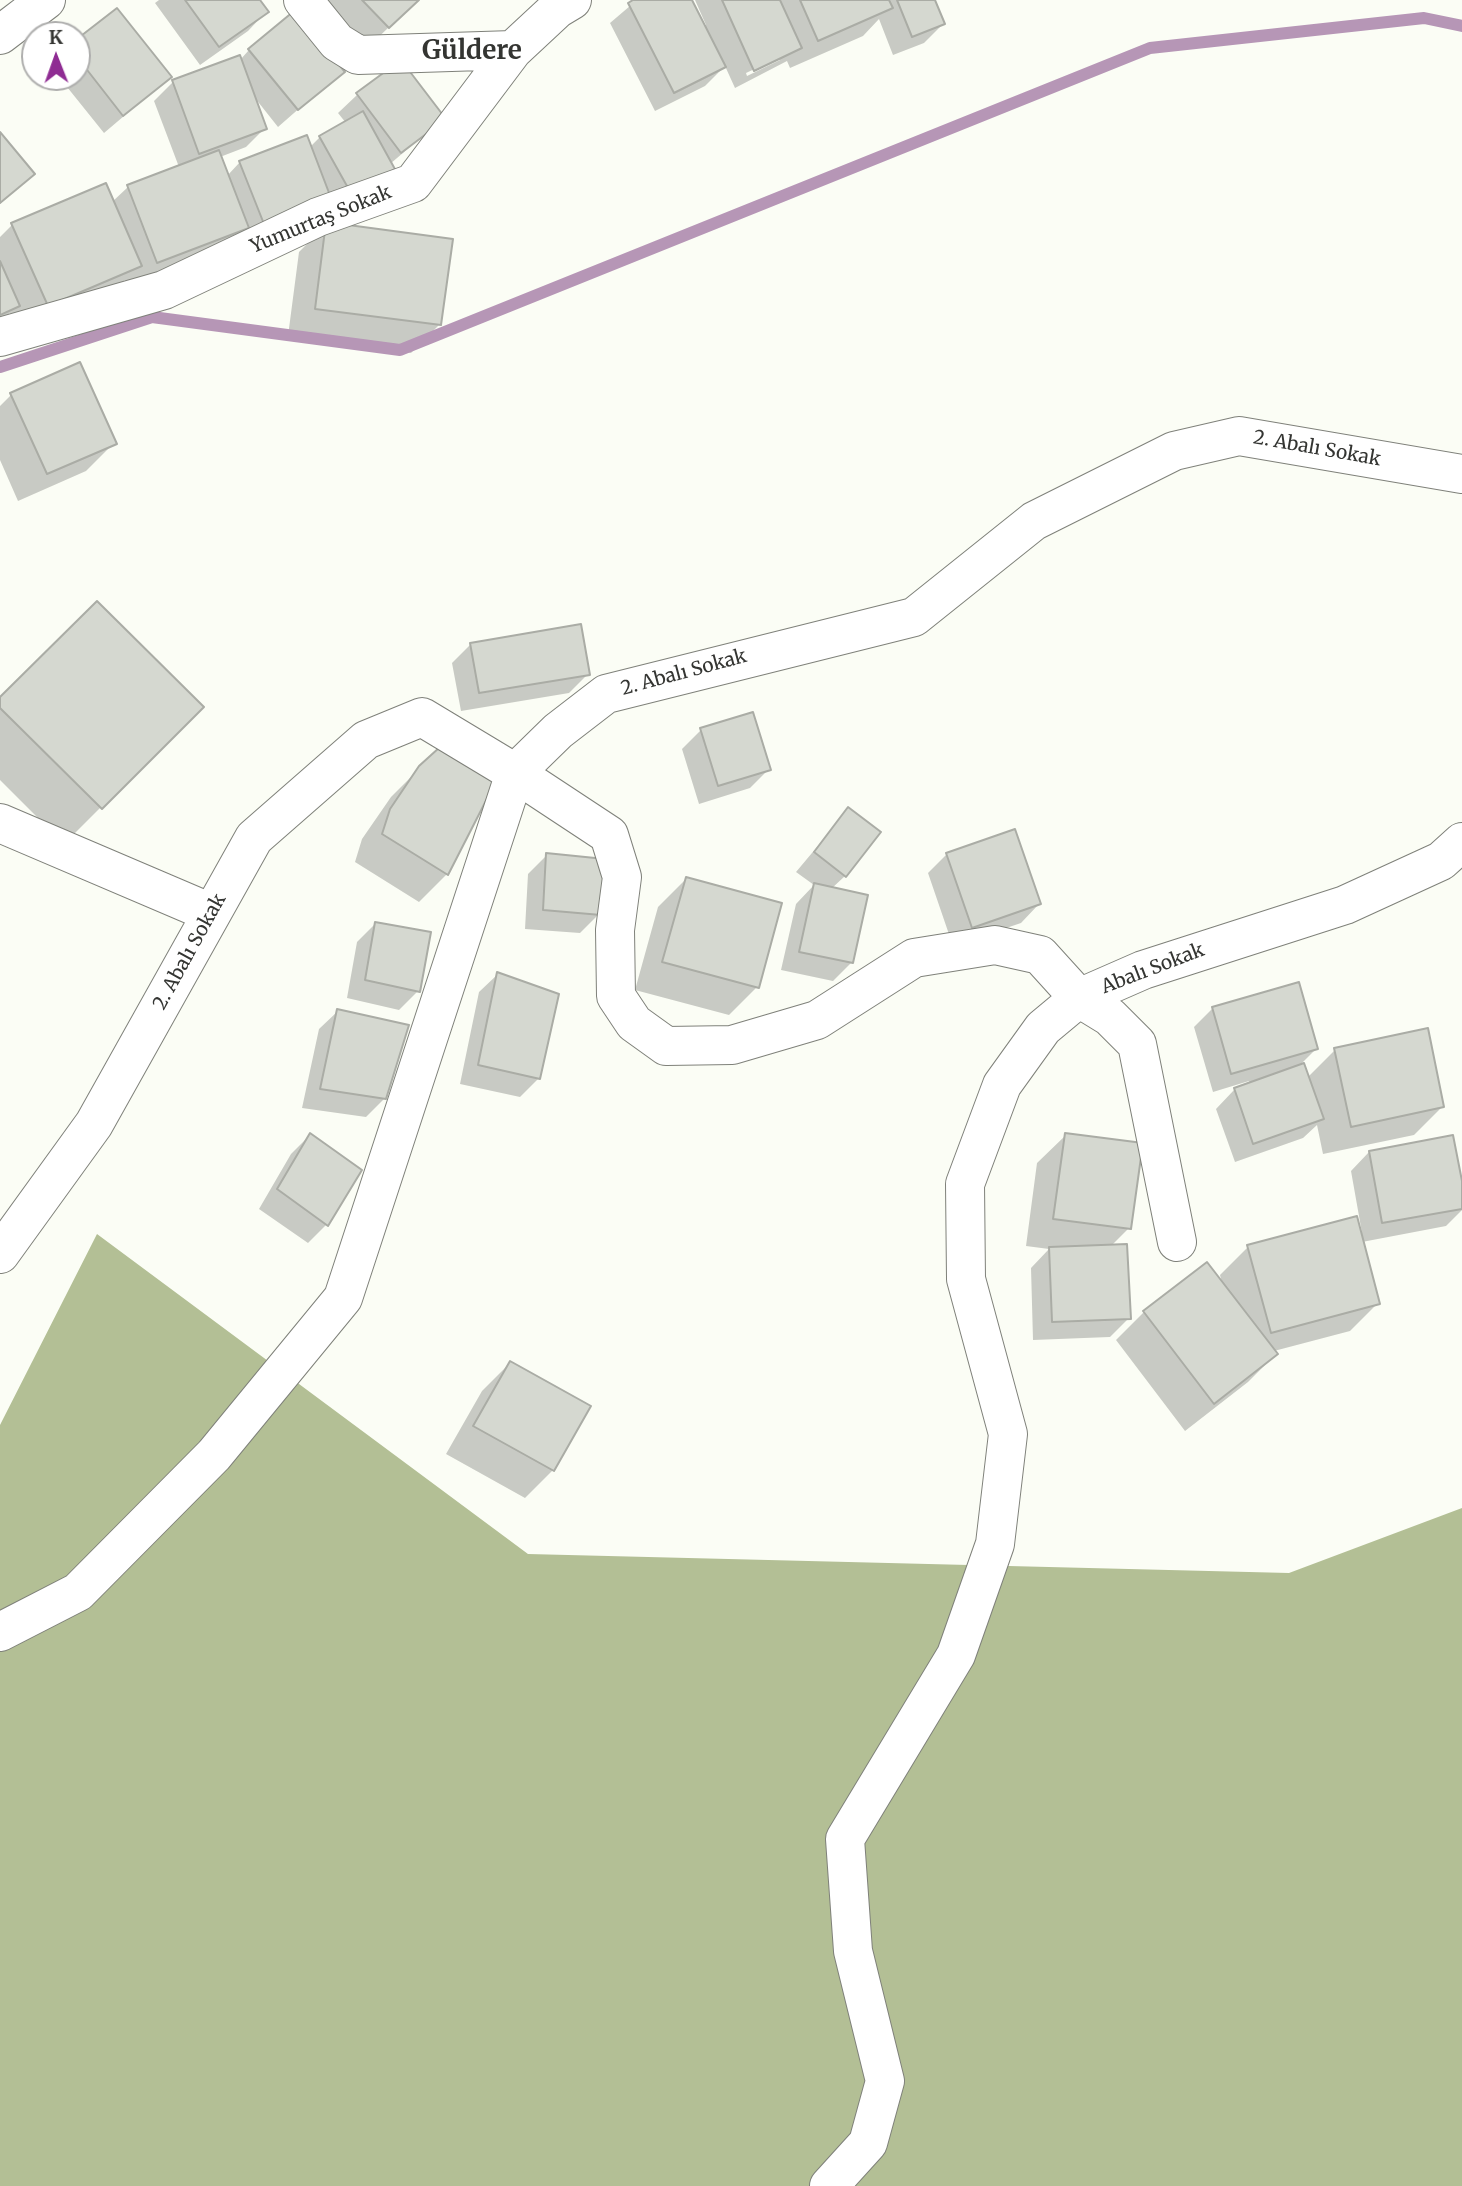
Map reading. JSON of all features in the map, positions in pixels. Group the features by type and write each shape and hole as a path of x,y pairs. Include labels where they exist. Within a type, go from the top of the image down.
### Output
{"street":[{"path":"0,35 46,0"},
{"path":"303,0 337,42 358,55 513,50"},
{"name":"Yumurtaş Sokak","path":"0,337 164,290 318,217 413,183 513,50 557,9 572,0"},
{"name":"2. Abalı Sokak","path":"0,1254 94,1124 254,838 366,740 422,717 516,773 558,731 606,694 914,617 1034,521 1174,451 1239,436 1462,474"},
{"path":"0,1632 78,1592 214,1455 343,1298 516,773"},
{"name":"Abalı Sokak","path":"516,773 609,835 622,877 615,930 616,996 634,1023 666,1046 732,1045 817,1020 914,958 984,946 995,945 1040,955 1079,998 1143,970 1345,905 1441,861 1462,842"},
{"path":"0,824 211,913"},
{"path":"829,2186 868,2143 885,2081 853,1951 845,1839 956,1655 995,1544 1009,1434 967,1279 965,1184 1002,1085 1043,1028 1079,998 1110,1017 1137,1044 1177,1242"}],"green space":[{"path":"97,1234 528,1554 1289,1573 1462,1508 1462,2186 0,2186 0,1425"}],"building":[{"path":"185,0 260,0 269,12 219,47"},
{"path":"362,0 419,0 389,28"},
{"path":"633,0 692,0 726,67 674,93 628,3"},
{"path":"722,0 780,0 802,48 754,71"},
{"path":"800,0 889,0 893,8 818,41"},
{"path":"897,0 935,0 945,24 912,37"},
{"path":"117,8 172,77 123,116 91,75 91,28"},
{"path":"294,11 345,72 298,110 248,49"},
{"path":"240,55 267,129 199,154 172,80"},
{"path":"401,60 446,119 401,153 356,93"},
{"path":"363,111 396,171 352,195 319,136"},
{"path":"0,132 35,174 0,203"},
{"path":"307,135 331,198 264,224 239,161"},
{"path":"219,150 249,228 157,263 127,185"},
{"path":"106,183 142,266 48,306 11,223"},
{"path":"326,222 453,239 441,325 315,309"},
{"path":"0,261 20,306 0,315"},
{"path":"80,362 117,444 47,474 10,393"},
{"path":"97,601 204,707 102,809 0,708 0,697"},
{"path":"581,624 590,675 479,693 470,643"},
{"path":"753,712 771,770 718,786 700,728"},
{"path":"440,747 495,783 448,875 382,834 390,809 419,766"},
{"path":"848,807 881,832 846,877 814,852"},
{"path":"1015,829 1041,904 972,928 946,853"},
{"path":"546,853 605,859 601,915 543,910"},
{"path":"686,877 782,903 759,988 662,962"},
{"path":"814,883 868,895 853,963 799,952"},
{"path":"375,922 431,932 420,992 365,980"},
{"path":"497,972 559,994 540,1079 478,1065"},
{"path":"1299,982 1318,1049 1231,1074 1212,1007"},
{"path":"337,1009 409,1025 386,1099 320,1089"},
{"path":"1428,1028 1444,1107 1351,1127 1334,1048"},
{"path":"1304,1063 1324,1119 1253,1144 1234,1088"},
{"path":"310,1133 362,1170 328,1226 277,1189"},
{"path":"1065,1133 1143,1143 1131,1229 1053,1219"},
{"path":"1453,1135 1462,1181 1462,1209 1382,1223 1369,1151"},
{"path":"1357,1216 1380,1304 1271,1333 1247,1245"},
{"path":"1127,1244 1131,1319 1052,1322 1049,1247"},
{"path":"1207,1262 1278,1354 1214,1404 1143,1311"},
{"path":"510,1361 591,1406 554,1471 473,1426"}],"waterway":[{"path":"0,367 152,317 400,350 1150,48 1424,18 1462,26"}],"district":[{"name":"Güldere","path":"472,52"}]}
